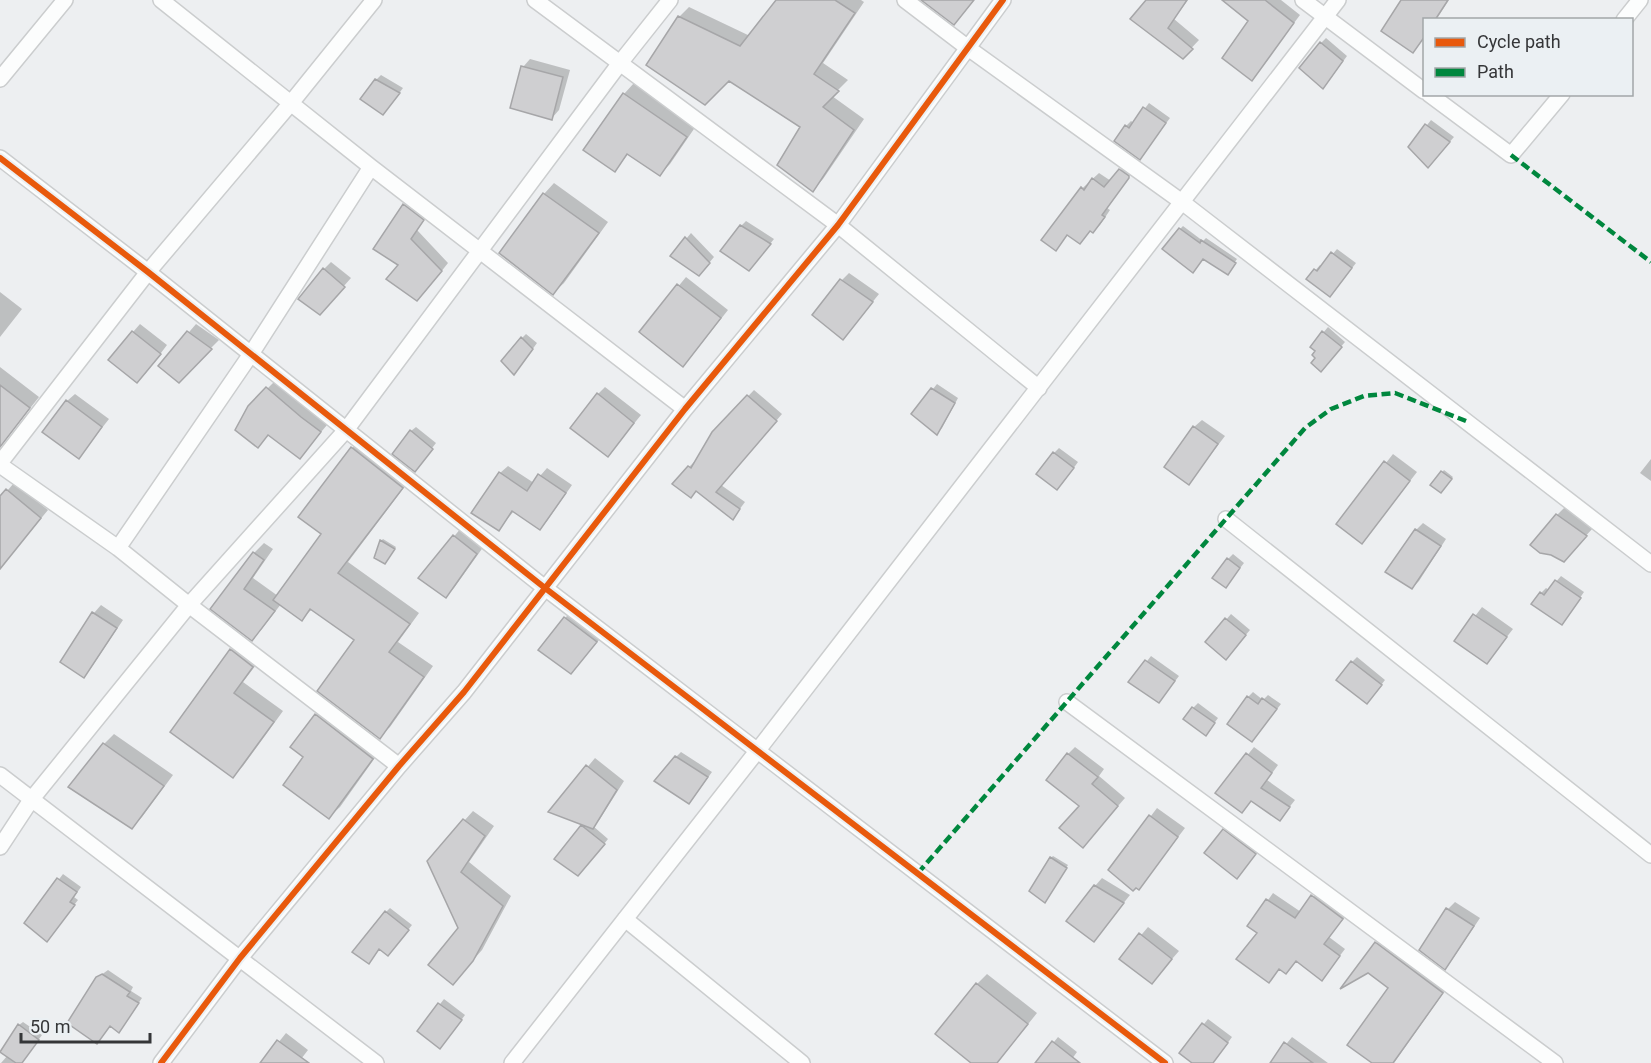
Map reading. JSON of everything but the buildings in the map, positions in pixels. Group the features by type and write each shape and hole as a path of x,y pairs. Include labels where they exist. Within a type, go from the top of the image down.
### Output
{"street":[{"path":"0,79 65,0"},
{"path":"161,0 371,167 685,409"},
{"path":"374,0 291,103 148,272 0,464 118,548 399,766"},
{"path":"535,0 838,225 1039,388"},
{"path":"0,846 31,800 189,605 346,430 620,63 670,0"},
{"path":"905,0 1182,202 1651,564"},
{"path":"161,1063 240,958 399,766 464,692 685,409 838,225 1003,0"},
{"path":"1303,0 1423,90"},
{"path":"512,1063 758,750 1338,0"},
{"path":"1625,18 1640,0"},
{"path":"1432,96 1511,155 1560,96"},
{"path":"0,158 148,272 545,588 1165,1063"},
{"path":"118,548 251,354 371,167"},
{"path":"1226,519 1651,855"},
{"path":"1067,702 1555,1063"},
{"path":"0,776 376,1063"},
{"path":"626,919 802,1063"}],"marked path":[{"path":"1511,155 1651,262"},
{"path":"918,873 1305,428 1331,409 1364,396 1395,393 1466,421"}],"cycle path":[{"path":"161,1063 240,958 399,766 464,692 685,409 838,225 1003,0"},
{"path":"0,158 148,272 545,588 1165,1063"}]}
